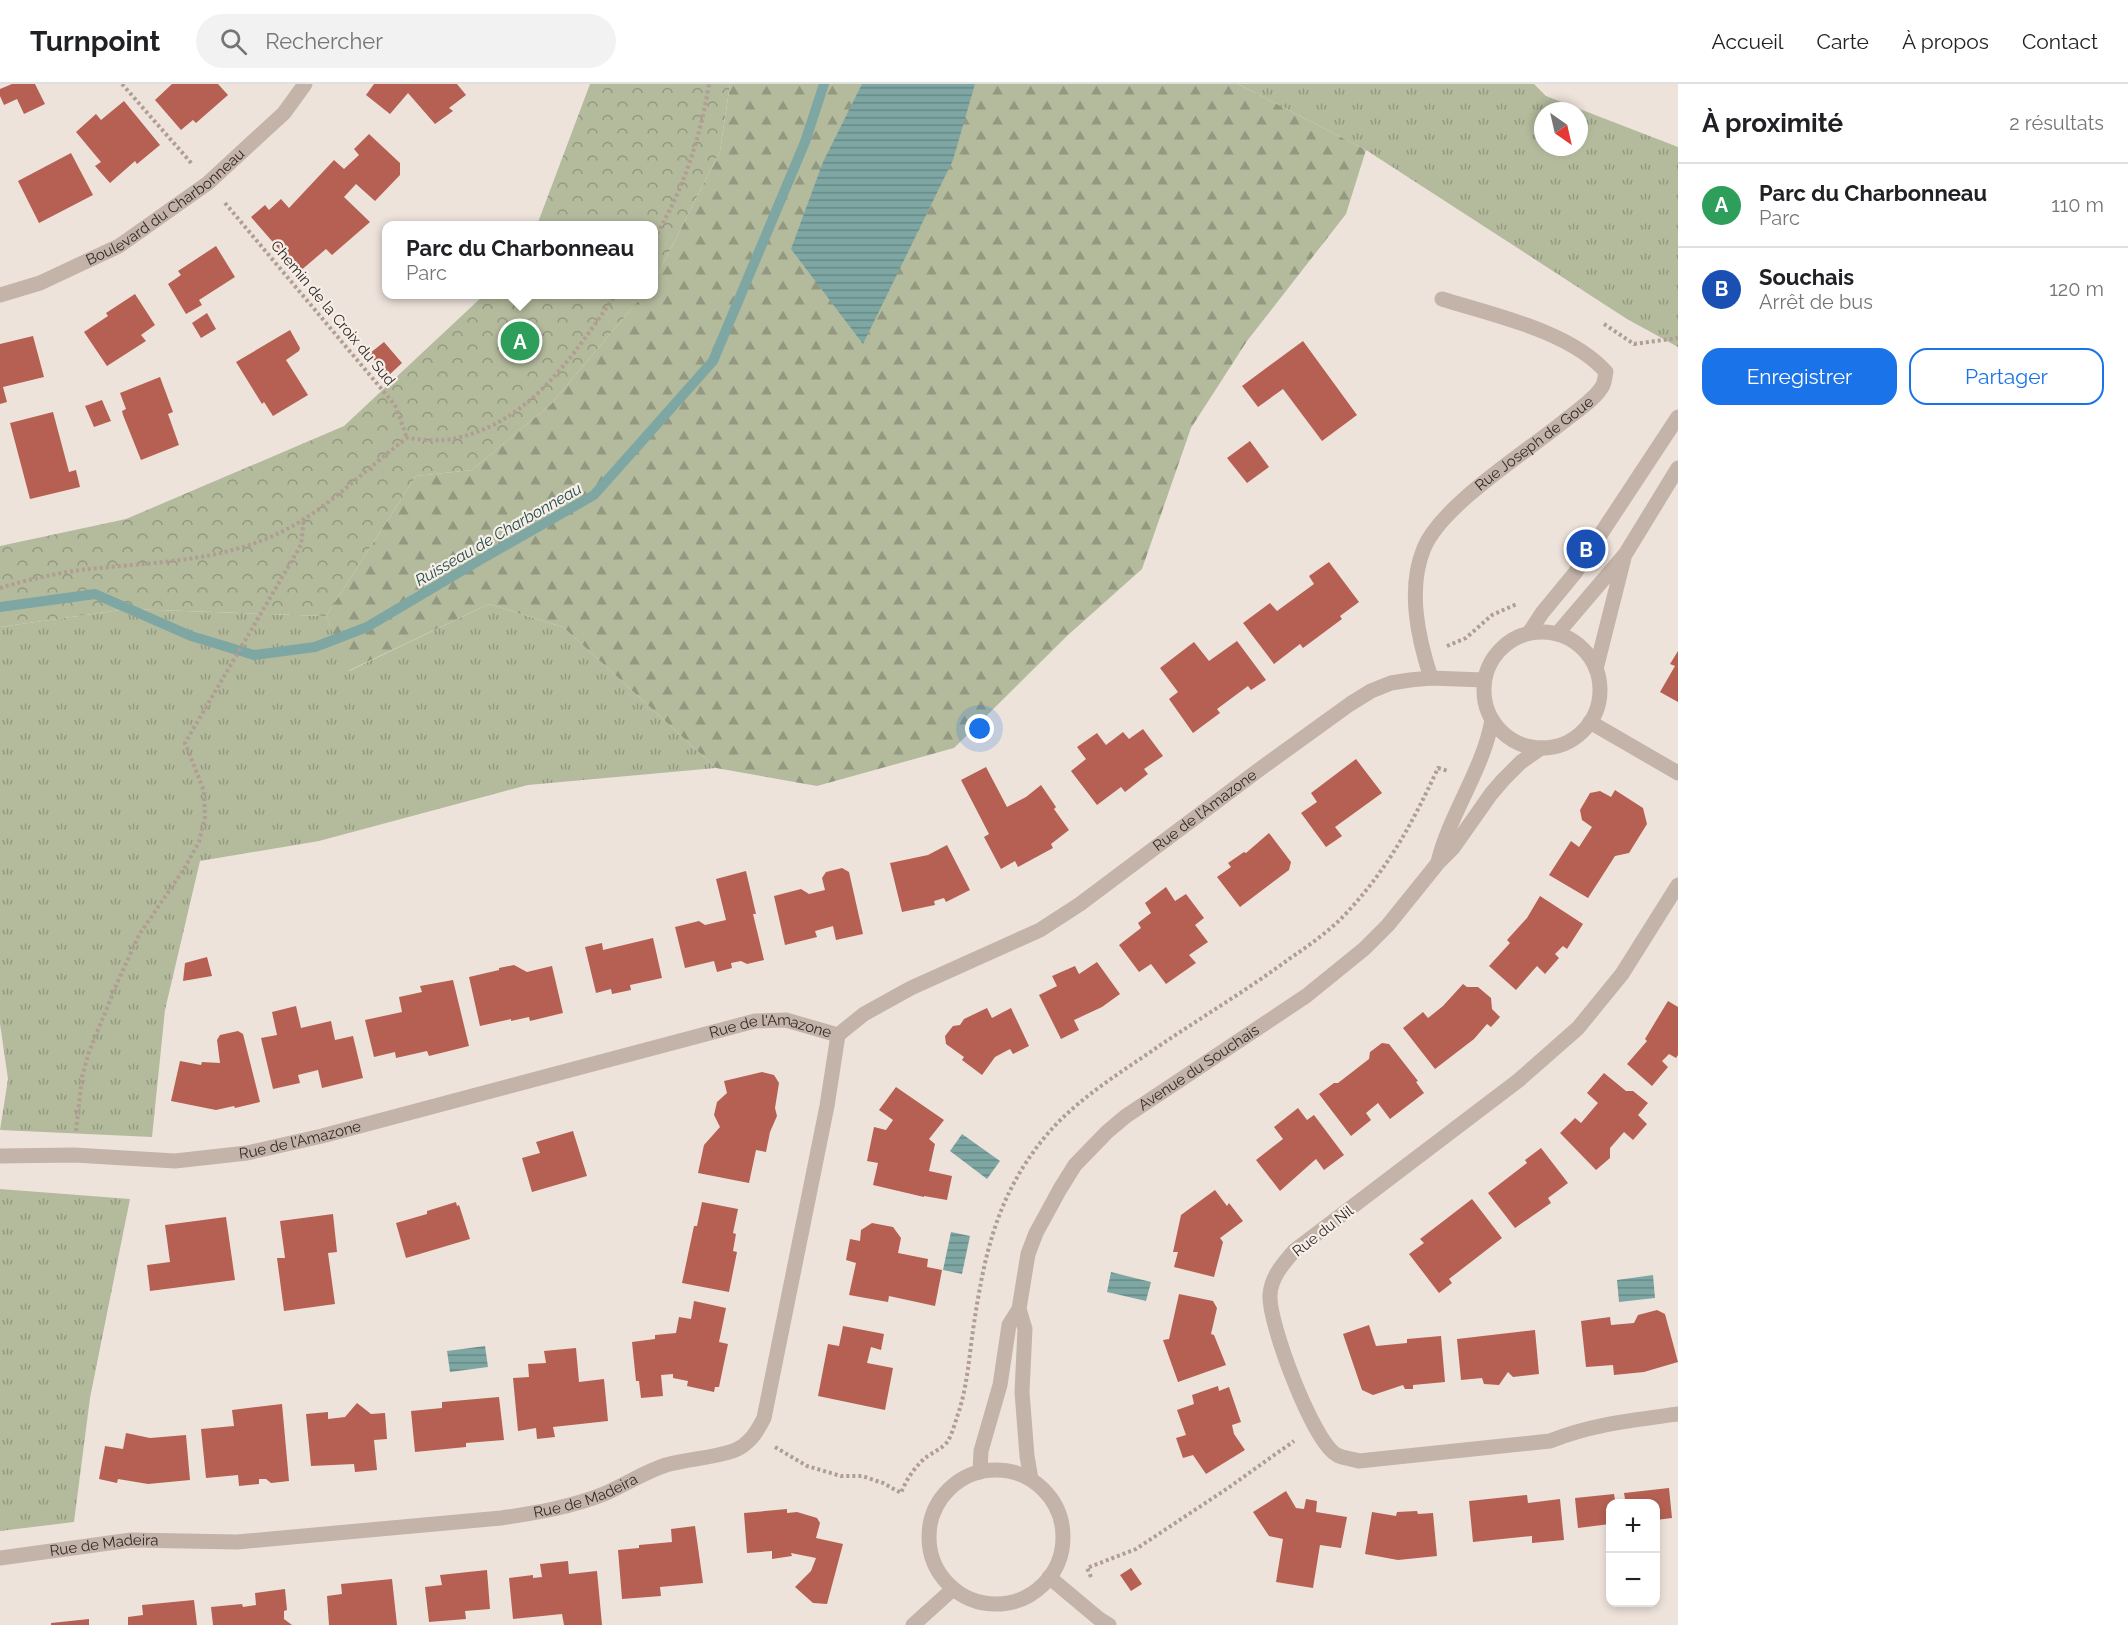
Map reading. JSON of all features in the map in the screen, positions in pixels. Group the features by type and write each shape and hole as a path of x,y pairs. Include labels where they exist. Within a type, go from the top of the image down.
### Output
{"street":[{"name":"Boulevard du Charbonneau","path":"0,295 40,283 119,246 208,183 284,113 305,84"},
{"name":"Rue Joseph de Goue","path":"1431,678 1421,648 1415,598 1417,573 1424,547 1440,524 1460,502 1584,405 1603,386 1606,372 1598,363 1566,341 1516,322 1442,299"},
{"path":"1529,633 1542,613 1575,573 1678,417"},
{"path":"1557,634 1626,553 1678,468"},
{"path":"1596,669 1626,553"},
{"path":"1529,633 1557,634 1580,647 1596,669 1599,696 1596,710 1581,733 1569,741 1541,748 1518,744 1498,729 1492,720 1484,701 1484,680 1495,655 1516,638 1529,633"},
{"name":"Rue de l'Amazone","path":"0,1156 74,1155 175,1161 247,1153 322,1136 755,1022 786,1020 838,1035 864,1014 910,988 1040,930 1080,904 1260,769 1371,691 1392,683 1431,678 1484,680"},
{"name":"Avenue du Souchais","path":"1438,862 1443,842 1489,739 1492,720"},
{"path":"1590,722 1678,773"},
{"name":"Avenue du Souchais","path":"980,1472 981,1451 1000,1385 1010,1325 1019,1309 1028,1254 1036,1233 1076,1165 1091,1147 1126,1116 1337,972 1388,925 1438,862 1453,848 1503,780 1521,762 1541,748"},
{"name":"Rue du Nil","path":"1678,885 1622,974 1578,1028 1520,1080 1294,1251 1272,1281 1270,1295 1270,1312 1275,1329 1313,1426 1336,1454 1359,1461 1550,1441 1598,1425 1678,1414"},
{"name":"Rue de Madeira","path":"0,1558 130,1540 237,1542 501,1518 576,1503 602,1494 648,1471 741,1447 757,1433 764,1418 827,1106 838,1035"},
{"name":"Avenue du Souchais","path":"1019,1309 1025,1329 1022,1392 1030,1479"},
{"path":"997,1470 1014,1472 1030,1479 1051,1498 1062,1524 1061,1551 1057,1565 1049,1577 1029,1594 1005,1603 980,1601 953,1589 937,1567 931,1553 931,1524 935,1509 943,1496 966,1477 980,1472 997,1470"},
{"path":"1049,1577 1109,1625"},
{"path":"913,1625 953,1589"}],"path":[{"path":"122,84 208,183"},
{"path":"658,231 683,184 700,135 709,84"},
{"name":"Chemin de la Croix du Sud","path":"230,209 395,405 407,438"},
{"path":"0,588 58,574 171,561 215,553 263,540 285,531 328,501 407,438 432,441 456,439 475,433 519,410 559,372 612,299"},
{"path":"1604,324 1634,344 1678,338"},
{"path":"74,1155 82,1077 89,1052 118,981 140,936 199,842 205,817 204,791 185,743 301,545 304,518"},
{"path":"1093,1583 1087,1568 1136,1549 1228,1488 1313,1426"}],"green space":[{"path":"590,84 730,84 720,151 658,274 658,221 539,221"},
{"path":"730,84 1238,84 1366,150 1346,214 1247,341 1191,428 1142,569 1068,635 954,748 817,786 716,768 563,627 489,604 348,671 326,616 416,476 472,470 551,404 640,299 658,299 658,274 720,151"},
{"path":"1238,84 1534,84 1546,96 1562,102 1534,102 1534,156 1588,156 1588,112 1678,147 1678,347 1627,319 1366,150"},
{"path":"480,299 640,299 551,404 472,470 416,476 326,616 128,609 0,627 0,546 126,519 344,426"},
{"path":"489,604 563,627 716,768 528,785 319,841 200,861 165,1010 152,1137 0,1130 8,1079 0,1024 0,627 128,609 326,616 349,671"},
{"path":"0,1189 130,1199 90,1398 74,1522 0,1531"}],"water":[{"path":"862,84 975,84 953,160 863,344 791,249 823,162"},
{"path":"962,1134 1000,1161 987,1179 950,1151"},
{"path":"951,1232 970,1236 962,1274 943,1270"},
{"path":"1111,1272 1151,1282 1146,1301 1107,1292"},
{"path":"1653,1275 1655,1298 1619,1302 1617,1280"},
{"path":"485,1346 488,1367 450,1372 447,1351"}],"building":[{"path":"12,84 35,84 45,104 24,114 17,99 4,105 0,89"},
{"path":"172,84 218,84 228,95 196,123 193,120 181,130 155,100"},
{"path":"374,84 457,84 466,95 449,108 453,111 435,124 408,93 390,114 366,95"},
{"path":"124,101 160,145 137,164 135,161 110,183 95,166 101,162 76,132 96,114 101,120"},
{"path":"369,134 400,163 400,175 375,201 356,184 344,197 370,222 332,255 326,249 299,272 251,217 265,205 269,210 281,199 289,208 334,160 344,169 359,155 354,149"},
{"path":"71,153 93,195 39,223 18,181"},
{"path":"216,246 235,277 199,300 202,305 186,314 168,284 181,275 178,271"},
{"path":"135,294 155,325 141,335 146,341 107,366 84,332 108,316 106,313"},
{"path":"207,313 216,329 201,338 192,323"},
{"path":"290,330 300,348 286,360 308,395 273,416 264,402 262,404 236,362"},
{"path":"33,336 44,377 3,387 7,402 0,404 0,344"},
{"path":"1303,341 1357,415 1322,441 1283,389 1258,407 1242,386"},
{"path":"384,342 402,363 388,376 369,354"},
{"path":"160,377 173,412 168,414 179,445 141,460 123,415 122,411 126,409 120,393"},
{"path":"102,400 111,421 94,427 85,406"},
{"path":"53,412 69,472 76,470 80,487 30,499 10,423"},
{"path":"1250,441 1269,467 1247,483 1227,458"},
{"path":"1329,562 1359,602 1340,616 1342,619 1303,648 1300,644 1274,664 1243,623 1270,603 1277,611 1314,584 1309,576"},
{"path":"1237,641 1266,680 1251,690 1248,686 1217,709 1220,713 1193,733 1169,699 1178,692 1160,668 1194,642 1209,661"},
{"path":"1678,651 1678,702 1660,692 1675,666 1670,664"},
{"path":"1143,729 1163,756 1144,769 1148,774 1125,792 1121,787 1097,805 1071,771 1086,759 1077,747 1097,733 1106,745 1123,732 1129,739"},
{"path":"1356,759 1382,793 1335,827 1342,836 1326,847 1301,813 1317,802 1311,793"},
{"path":"986,767 1007,807 1026,797 1041,785 1069,830 1051,844 1053,848 1018,867 1015,861 1001,869 984,837 989,834 961,780"},
{"path":"1615,790 1643,808 1647,824 1629,853 1615,856 1588,898 1549,875 1571,841 1579,847 1592,827 1582,820 1580,810 1590,793 1600,791 1611,797"},
{"path":"1269,833 1291,862 1289,870 1240,907 1217,877 1231,867 1228,863 1244,852 1246,853"},
{"path":"947,845 970,890 946,902 944,898 934,901 935,905 902,912 890,863 928,855"},
{"path":"842,868 849,872 863,934 836,940 833,926 815,931 817,937 785,945 774,896 801,889 809,894 825,890 822,878 826,872"},
{"path":"746,871 764,960 747,964 741,961 731,963 732,968 717,972 714,961 685,968 675,927 699,921 705,925 726,920 716,879"},
{"path":"1166,887 1175,901 1186,894 1204,918 1195,925 1208,942 1189,955 1196,963 1166,984 1151,964 1139,972 1119,945 1141,928 1138,923 1151,913 1145,903"},
{"path":"1540,896 1583,924 1567,949 1563,946 1555,954 1559,958 1545,974 1537,966 1516,990 1489,966 1510,943 1507,940 1527,918"},
{"path":"653,938 662,978 630,985 631,990 612,994 611,989 596,993 585,947 602,943 603,950"},
{"path":"207,957 212,976 183,981 185,963"},
{"path":"1097,962 1120,994 1102,1007 1074,1020 1079,1030 1061,1039 1039,995 1057,986 1052,976 1075,966 1079,974"},
{"path":"514,965 527,972 552,966 563,1013 530,1021 529,1017 480,1026 469,977"},
{"path":"453,980 469,1046 429,1056 427,1051 396,1058 395,1052 374,1057 365,1020 402,1012 399,997 422,992 420,986"},
{"path":"1463,984 1467,987 1478,987 1491,998 1492,1009 1500,1017 1491,1027 1487,1024 1474,1039 1435,1069 1403,1028 1423,1012 1428,1018 1443,1006"},
{"path":"1668,1001 1678,1007 1678,1055 1676,1058 1669,1054 1662,1061 1668,1067 1652,1086 1627,1064 1647,1041 1645,1039"},
{"path":"296,1006 301,1028 331,1021 335,1040 353,1036 363,1078 322,1088 318,1070 298,1075 300,1083 273,1089 261,1038 277,1035 272,1012"},
{"path":"987,1008 992,1018 1011,1008 1029,1046 1013,1054 1010,1049 995,1057 982,1075 962,1060 964,1057 946,1044 945,1036 953,1026 960,1025 964,1019"},
{"path":"238,1031 243,1034 260,1102 216,1110 171,1101 180,1061 201,1065 202,1062 220,1063 217,1040 220,1035"},
{"path":"1382,1043 1389,1044 1418,1081 1416,1082 1424,1093 1390,1119 1378,1103 1366,1113 1371,1120 1351,1136 1319,1094 1334,1083 1338,1083 1369,1059 1370,1052"},
{"path":"762,1072 774,1075 779,1083 775,1108 777,1116 770,1132 766,1152 756,1150 749,1183 698,1173 704,1145 720,1127 714,1115 717,1102 727,1093 724,1081"},
{"path":"1604,1073 1626,1091 1633,1091 1648,1103 1638,1115 1647,1124 1633,1140 1624,1132 1610,1148 1610,1158 1596,1170 1560,1133 1575,1118 1581,1123 1598,1103 1587,1093"},
{"path":"896,1087 944,1120 929,1139 935,1144 929,1171 952,1176 947,1200 873,1185 878,1163 867,1161 874,1127 886,1130 893,1120 879,1110"},
{"path":"1298,1108 1307,1120 1314,1115 1344,1155 1324,1170 1316,1159 1280,1191 1256,1160 1283,1139 1274,1127"},
{"path":"573,1131 587,1176 532,1192 522,1158 540,1153 536,1142"},
{"path":"1541,1148 1568,1183 1548,1198 1551,1203 1515,1228 1488,1193 1527,1163 1525,1160"},
{"path":"1215,1190 1227,1206 1229,1203 1243,1221 1220,1238 1223,1242 1214,1277 1174,1267 1178,1252 1173,1252 1181,1215"},
{"path":"1472,1199 1502,1238 1449,1279 1452,1283 1439,1293 1409,1254 1424,1243 1420,1239"},
{"path":"456,1202 470,1239 406,1258 396,1223"},
{"path":"702,1202 738,1209 733,1233 736,1234 733,1251 737,1252 729,1292 682,1283 694,1226 697,1226"},
{"path":"333,1214 337,1252 328,1253 335,1304 284,1311 277,1258 285,1258 280,1221"},
{"path":"226,1217 235,1280 150,1291 147,1265 170,1262 165,1225"},
{"path":"872,1223 893,1227 901,1238 898,1253 928,1259 927,1267 942,1270 935,1306 889,1296 888,1302 849,1295 856,1263 846,1260 850,1239 860,1241 861,1230"},
{"path":"1179,1294 1213,1301 1217,1308 1211,1334 1214,1335 1226,1365 1178,1382 1163,1340 1169,1339"},
{"path":"694,1301 726,1308 719,1342 728,1344 719,1387 715,1387 714,1392 687,1386 688,1381 673,1378 673,1374 661,1375 663,1396 641,1398 639,1381 636,1381 632,1342 655,1339 655,1335 676,1333 679,1317 691,1319"},
{"path":"1657,1310 1665,1314 1678,1362 1644,1372 1614,1375 1613,1365 1586,1367 1581,1321 1610,1317 1611,1325 1634,1323 1638,1315"},
{"path":"1369,1325 1376,1346 1407,1343 1407,1339 1441,1336 1445,1382 1413,1385 1413,1389 1405,1389 1403,1385 1373,1395 1362,1390 1343,1334"},
{"path":"843,1326 884,1334 881,1350 871,1347 867,1363 893,1368 885,1410 818,1396 828,1344 839,1346"},
{"path":"1535,1330 1539,1374 1513,1377 1508,1372 1499,1385 1484,1384 1482,1378 1461,1380 1457,1339"},
{"path":"576,1348 579,1382 604,1379 608,1421 553,1427 555,1437 537,1439 536,1428 518,1431 513,1378 529,1377 528,1364 546,1363 544,1351"},
{"path":"1218,1386 1219,1391 1229,1387 1241,1422 1232,1425 1234,1434 1245,1450 1206,1474 1193,1455 1183,1458 1176,1438 1186,1435 1177,1410 1194,1404 1192,1395"},
{"path":"499,1397 504,1440 466,1443 466,1447 415,1452 411,1411 442,1408 442,1402"},
{"path":"357,1403 371,1414 385,1413 387,1439 374,1440 377,1470 355,1472 354,1464 311,1466 306,1414 328,1412 328,1419 345,1417"},
{"path":"282,1404 289,1481 271,1483 266,1479 259,1479 259,1484 239,1486 238,1475 206,1478 201,1429 234,1426 232,1410"},
{"path":"126,1433 150,1438 186,1435 190,1480 148,1484 118,1479 117,1483 99,1479 105,1446 123,1449"},
{"path":"1669,1488 1672,1518 1660,1520 1660,1499 1625,1499 1624,1493"},
{"path":"1286,1491 1296,1508 1304,1509 1306,1499 1317,1501 1316,1512 1347,1517 1341,1548 1320,1545 1313,1588 1276,1582 1283,1539 1269,1536 1253,1512"},
{"path":"1614,1494 1615,1499 1606,1499 1606,1524 1578,1528 1575,1498"},
{"path":"1527,1495 1528,1503 1560,1499 1564,1540 1532,1543 1532,1536 1473,1542 1469,1501"},
{"path":"787,1509 787,1513 797,1512 817,1518 820,1523 816,1538 843,1544 827,1604 813,1603 795,1587 811,1571 816,1558 791,1553 792,1556 772,1559 772,1551 747,1553 744,1513"},
{"path":"1417,1511 1418,1514 1433,1513 1437,1556 1398,1560 1365,1554 1372,1512 1396,1516 1397,1512"},
{"path":"695,1526 703,1583 660,1587 661,1596 622,1599 618,1550 639,1548 639,1545 672,1542 671,1529"},
{"path":"568,1561 569,1574 597,1571 602,1625 564,1625 562,1614 513,1619 509,1578 533,1575 533,1578 542,1577 540,1564"},
{"path":"1131,1568 1142,1584 1131,1591 1120,1575"},
{"path":"487,1570 490,1609 465,1611 466,1619 429,1622 425,1587 442,1585 440,1575"},
{"path":"392,1579 397,1625 329,1625 327,1596 342,1594 341,1584"},
{"path":"285,1589 287,1610 284,1611 284,1619 292,1625 213,1625 211,1607 256,1605 255,1593"},
{"path":"194,1600 197,1625 128,1625 128,1617 143,1615 142,1605"},
{"path":"89,1619 89,1625 51,1625 51,1623"}],"waterway":[{"name":"Ruisseau de Charbonneau","path":"0,607 95,594 191,636 254,655 315,647 367,627 594,495 713,361 805,142 824,84"}],"place":[{"name":"Parc du Charbonneau","path":"520,341"},
{"name":"Souchais","path":"1586,549"}]}
